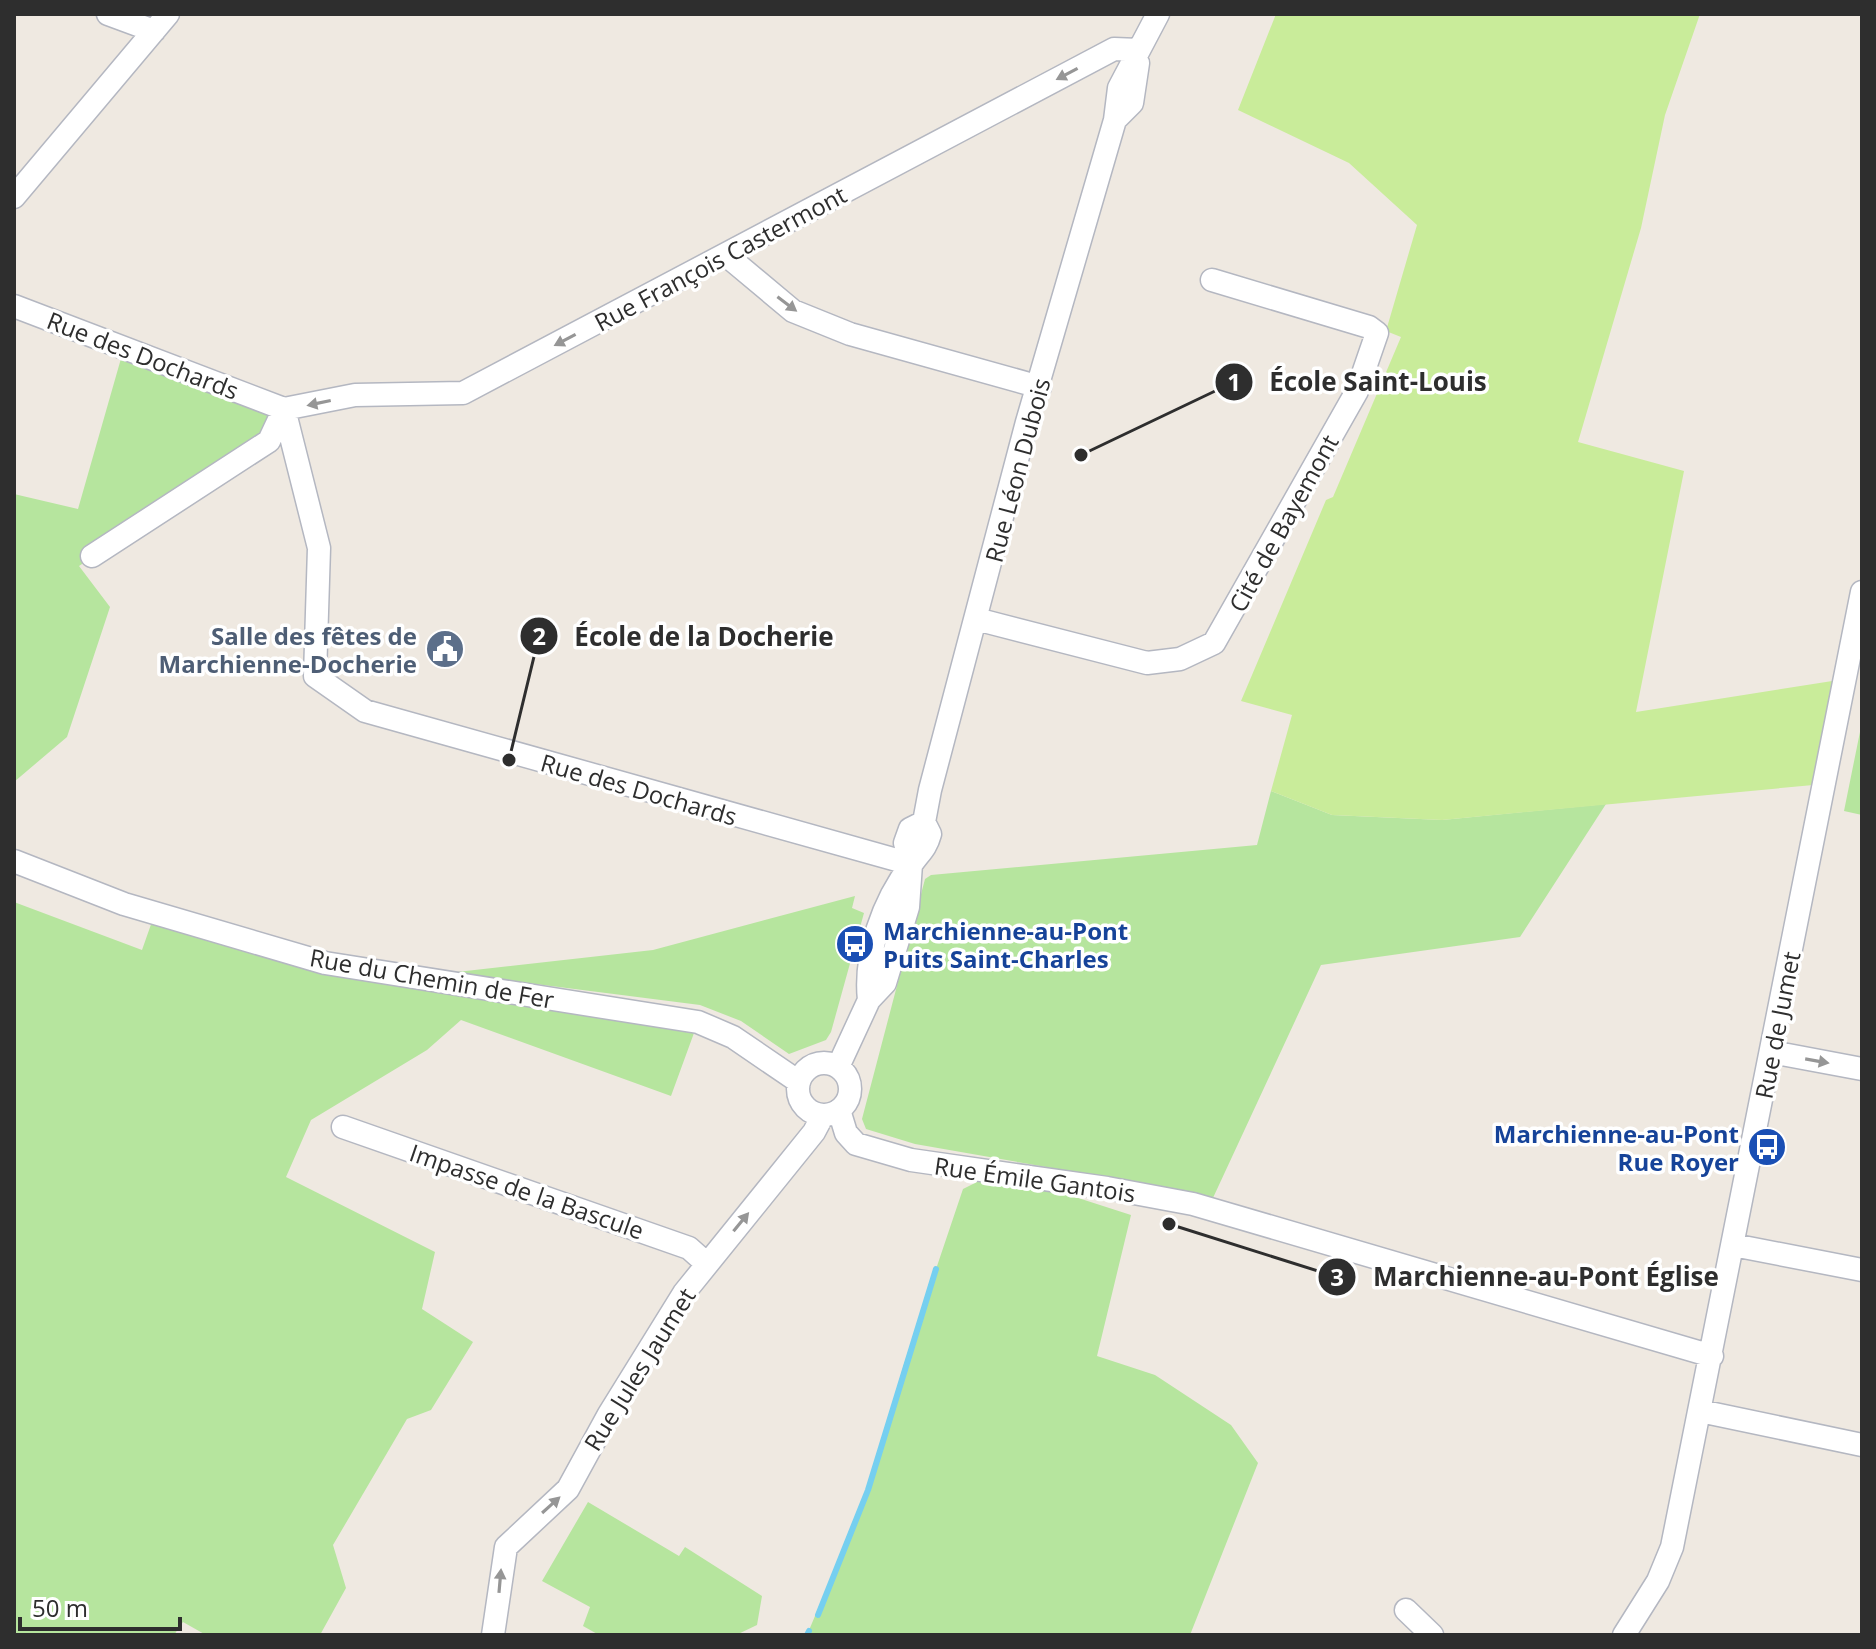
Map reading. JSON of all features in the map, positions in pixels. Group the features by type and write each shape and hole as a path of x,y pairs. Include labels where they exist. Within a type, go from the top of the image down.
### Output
{"street":[{"path":"108,14 161,22"},
{"name":"Rue Léon Dubois","path":"838,1067 869,1000 885,983 908,907 911,864 925,850 930,834 924,822 1030,412 1040,387 1115,120 1132,103 1142,14"},
{"name":"Rue Léon Dubois","path":"1139,50 1158,14"},
{"path":"14,197 161,22"},
{"name":"Rue François Castermont","path":"284,409 355,395 463,393 1114,49 1139,50"},
{"path":"726,255 793,311 850,334 1040,387"},
{"name":"Cité de Bayemont","path":"976,619 1147,663 1180,659 1214,643 1357,391 1377,333 1369,327 1212,280"},
{"name":"Rue des Dochards","path":"14,306 284,409 319,548 315,676 365,711 911,864"},
{"path":"92,556 269,441 284,409"},
{"name":"Rue de Jumet","path":"1624,1635 1658,1581 1672,1547 1862,592"},
{"name":"Rue du Chemin de Fer","path":"14,861 124,904 325,963 698,1022 733,1037 799,1082"},
{"path":"1771,1052 1862,1069"},
{"path":"813,1065 838,1067 849,1080 849,1097 831,1113 814,1113 802,1102 799,1082 813,1065"},
{"name":"Rue Jules Jaumet","path":"493,1635 506,1547 568,1489 647,1351 707,1264 831,1113"},
{"name":"Rue Émile Gantois","path":"831,1113 856,1144 911,1160 1107,1188 1193,1204 1712,1356"},
{"name":"Impasse de la Bascule","path":"343,1127 689,1248 707,1264"},
{"path":"1733,1245 1862,1270"},
{"path":"1700,1411 1862,1445"},
{"path":"1406,1610 1432,1635"}],"green space":[{"path":"1276,14 1700,14 1665,115 1641,228 1578,442 1684,471 1636,712 1845,679 1824,784 1442,820 1332,815 1271,791 1292,715 1241,701 1326,500 1333,497 1401,337 1386,331 1417,225 1349,163 1238,110"},
{"path":"124,348 284,409 269,441 79,566 110,607 67,737 14,782 14,494 78,509"},
{"path":"1862,722 1862,815 1844,811"},
{"path":"1271,791 1332,815 1442,820 1606,804 1520,937 1321,965 1212,1200 1127,1181 915,1144 866,1129 862,1119 925,879 931,875 1257,845"},
{"path":"855,896 852,908 864,913 831,1032 826,1040 789,1054 741,1021 700,1005 448,973 653,950"},
{"path":"14,902 142,950 155,913 259,950 698,1022 671,1096 461,1020 427,1050 311,1120 286,1177 435,1252 422,1309 473,1342 431,1410 407,1419 333,1545 346,1588 320,1635 206,1635 183,1622 174,1635 14,1635"},
{"path":"997,1172 1131,1215 1097,1356 1155,1375 1231,1425 1258,1463 1190,1635 807,1635 868,1490 904,1364 963,1189"},
{"path":"588,1502 679,1556 685,1547 762,1596 757,1625 736,1635 599,1635 583,1626 590,1607 542,1581"}],"waterway":[{"path":"818,1615 868,1490 936,1269"},
{"path":"807,1635 809,1631"}],"place":[{"name":"École Saint-Louis","path":"1081,455"},
{"name":"Salle des fêtes de Marchienne-Docherie","path":"445,649"},
{"name":"École de la Docherie","path":"509,760"},
{"name":"Marchienne-au-Pont Puits Saint-Charles","path":"855,944"},
{"name":"Marchienne-au-Pont Rue Royer","path":"1767,1147"},
{"name":"Marchienne-au-Pont Église","path":"1169,1224"}]}
